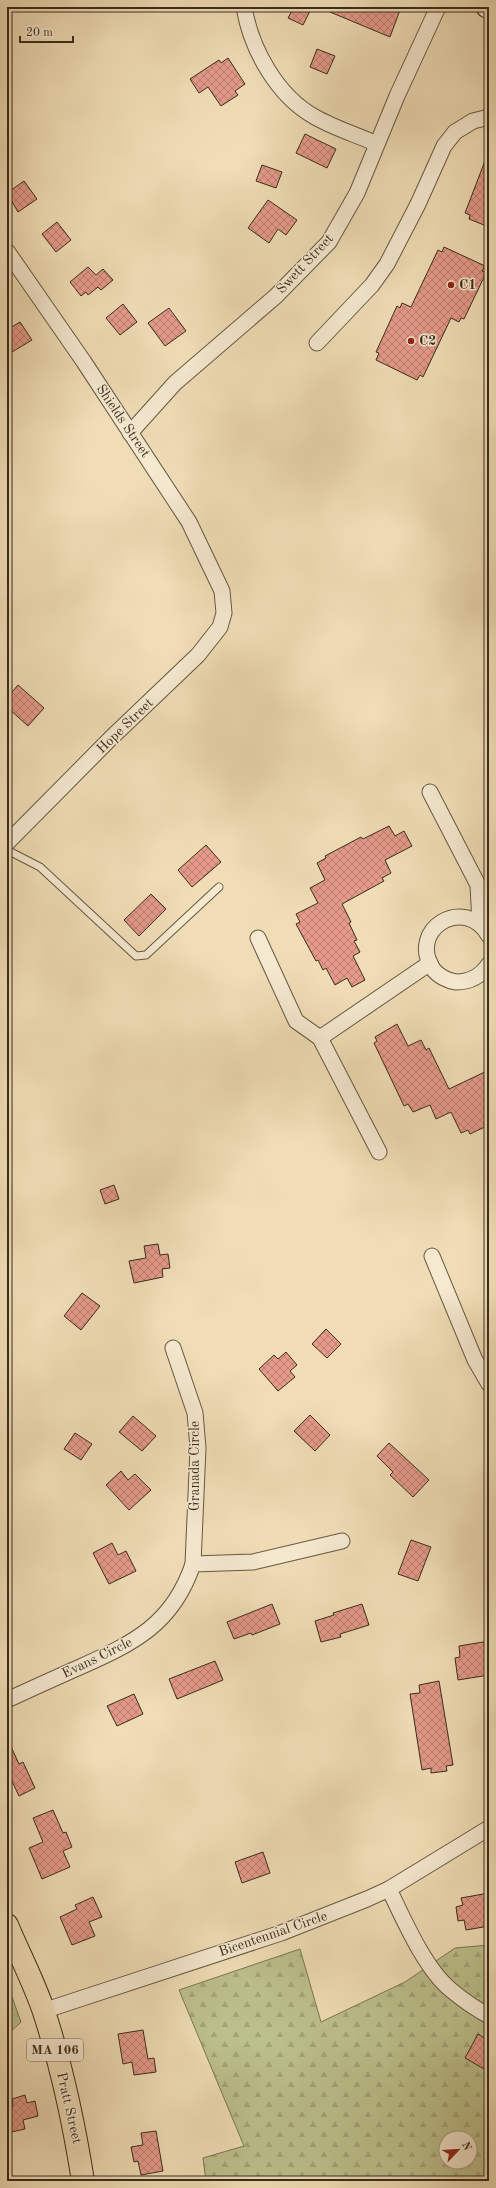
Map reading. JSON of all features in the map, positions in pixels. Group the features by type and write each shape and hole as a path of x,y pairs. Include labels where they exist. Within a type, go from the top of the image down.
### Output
{"main road":[{"name":"Pratt Street","path":"7,1925 43,2011 60,2068 74,2126 83,2181"}],"street":[{"path":"244,7 247,25 256,45 270,72 289,98 315,117 377,144"},
{"name":"Swett Street","path":"130,433 175,383 276,296 329,242 357,193 377,144 438,7"},
{"path":"317,343 372,286 387,264 418,204 444,146 455,132 482,121"},
{"name":"Shields Street","path":"7,251 84,362 189,522 222,590 224,600"},
{"name":"Hope Street","path":"7,843 106,743 198,655 220,627 224,614 224,600"},
{"path":"430,792 478,885 485,930"},
{"path":"485,930 473,919 456,916 439,923 433,929 427,946 430,963 435,972 444,978 454,982 464,982 487,971"},
{"path":"258,938 296,1021 320,1038 379,1152"},
{"path":"320,1038 430,963"},
{"path":"432,1256 475,1360 489,1384"},
{"name":"Granada Circle","path":"173,1348 195,1413 198,1448 194,1564"},
{"path":"194,1564 253,1562 342,1540"},
{"name":"Evans Circle","path":"7,1700 135,1641 161,1619 173,1604 187,1583 194,1564"},
{"name":"Bicentennial Circle","path":"43,2011 281,1933 389,1889 489,1828"},
{"path":"389,1889 412,1935 438,1976 450,1990 489,2016"}],"lane":[{"path":"7,850 40,867 136,956 146,955 219,887"}],"green space":[{"path":"489,1945 489,2181 206,2181 203,2158 244,2146 179,1990 300,1949 321,2022 405,1982 455,1948"},
{"path":"7,1983 21,2022 7,2035"}],"building":[{"path":"294,7 303,7 310,11 303,25 288,18"},
{"path":"318,7 391,7 400,10 390,37"},
{"path":"317,49 335,56 327,74 310,67"},
{"path":"228,58 245,84 235,91 238,95 221,106 208,87 199,93 190,79 219,60 221,63"},
{"path":"305,134 336,149 327,168 296,153"},
{"path":"488,153 489,227 469,219 470,215 465,213"},
{"path":"262,165 282,172 276,188 256,181"},
{"path":"24,181 37,199 18,212 7,193"},
{"path":"268,200 297,220 286,235 278,229 269,243 248,228"},
{"path":"57,222 71,240 56,252 42,234"},
{"path":"444,247 485,266 482,271 486,273 464,319 461,318 459,322 451,318 423,377 420,375 417,380 376,360 379,353 376,352 397,306 400,308 402,303 411,307 438,250 442,252"},
{"path":"88,267 96,275 103,269 113,280 101,290 98,287 88,295 86,292 81,296 70,282"},
{"path":"123,304 137,322 120,335 106,318"},
{"path":"169,308 186,331 165,346 148,323"},
{"path":"20,322 32,340 7,355 7,330"},
{"path":"18,685 44,708 28,726 7,707 7,698"},
{"path":"389,826 395,836 404,831 412,846 385,860 391,873 382,878 384,881 342,904 351,922 349,923 357,940 354,941 360,952 353,956 365,980 352,987 347,978 335,985 326,968 323,970 318,960 316,961 296,924 300,922 296,914 318,903 310,888 325,880 317,863 326,858 325,856 361,837 363,839"},
{"path":"206,845 221,862 192,887 178,870"},
{"path":"151,894 166,909 139,936 124,920"},
{"path":"397,1024 408,1046 421,1040 426,1050 429,1048 449,1089 489,1070 489,1125 470,1134 468,1130 461,1133 451,1112 436,1119 430,1105 413,1112 408,1104 404,1106 374,1043 377,1041 375,1037"},
{"path":"114,1185 119,1199 105,1204 100,1190"},
{"path":"158,1244 160,1255 168,1254 170,1268 162,1269 163,1277 134,1283 129,1261 146,1258 144,1246"},
{"path":"82,1293 100,1306 81,1330 64,1316"},
{"path":"326,1329 341,1344 327,1358 312,1344"},
{"path":"286,1352 297,1365 290,1371 295,1377 278,1391 259,1369 274,1355 278,1359"},
{"path":"310,1415 330,1435 315,1451 294,1431"},
{"path":"133,1416 156,1436 142,1451 119,1432"},
{"path":"75,1433 92,1444 81,1460 64,1449"},
{"path":"389,1443 429,1480 413,1497 390,1475 393,1472 377,1456"},
{"path":"121,1471 128,1480 135,1474 151,1490 129,1510 106,1485"},
{"path":"411,1540 431,1547 418,1581 398,1574"},
{"path":"112,1543 118,1555 126,1551 136,1571 109,1584 93,1553"},
{"path":"272,1604 280,1624 252,1635 251,1633 234,1639 227,1622"},
{"path":"362,1604 369,1625 340,1634 341,1637 321,1642 315,1621 334,1615 333,1613"},
{"path":"489,1641 489,1675 458,1680 455,1658 460,1657 459,1646"},
{"path":"215,1661 223,1680 177,1699 169,1679"},
{"path":"439,1681 453,1765 446,1766 447,1771 431,1773 431,1768 422,1770 410,1694 420,1693 419,1685"},
{"path":"134,1694 143,1714 117,1726 107,1706"},
{"path":"7,1738 19,1764 23,1762 35,1788 19,1796 10,1777 7,1779"},
{"path":"53,1810 63,1833 66,1832 72,1847 63,1851 70,1867 42,1879 29,1848 43,1842 33,1818"},
{"path":"263,1852 270,1873 242,1883 235,1862"},
{"path":"489,1893 489,1926 466,1930 464,1920 458,1921 456,1907 463,1905 461,1898"},
{"path":"93,1897 102,1917 89,1922 95,1936 72,1945 60,1917 77,1909 75,1905"},
{"path":"143,2030 148,2059 154,2058 156,2072 134,2075 132,2062 123,2064 118,2034"},
{"path":"478,2034 489,2041 489,2060 484,2069 465,2058"},
{"path":"25,2095 27,2103 35,2101 38,2116 23,2120 25,2129 7,2133 7,2107 13,2106 12,2099"},
{"path":"156,2131 163,2171 141,2175 138,2161 134,2162 131,2147 143,2145 141,2133"}],"place":[{"name":"C1","path":"451,285"},
{"name":"C2","path":"411,341"}]}
